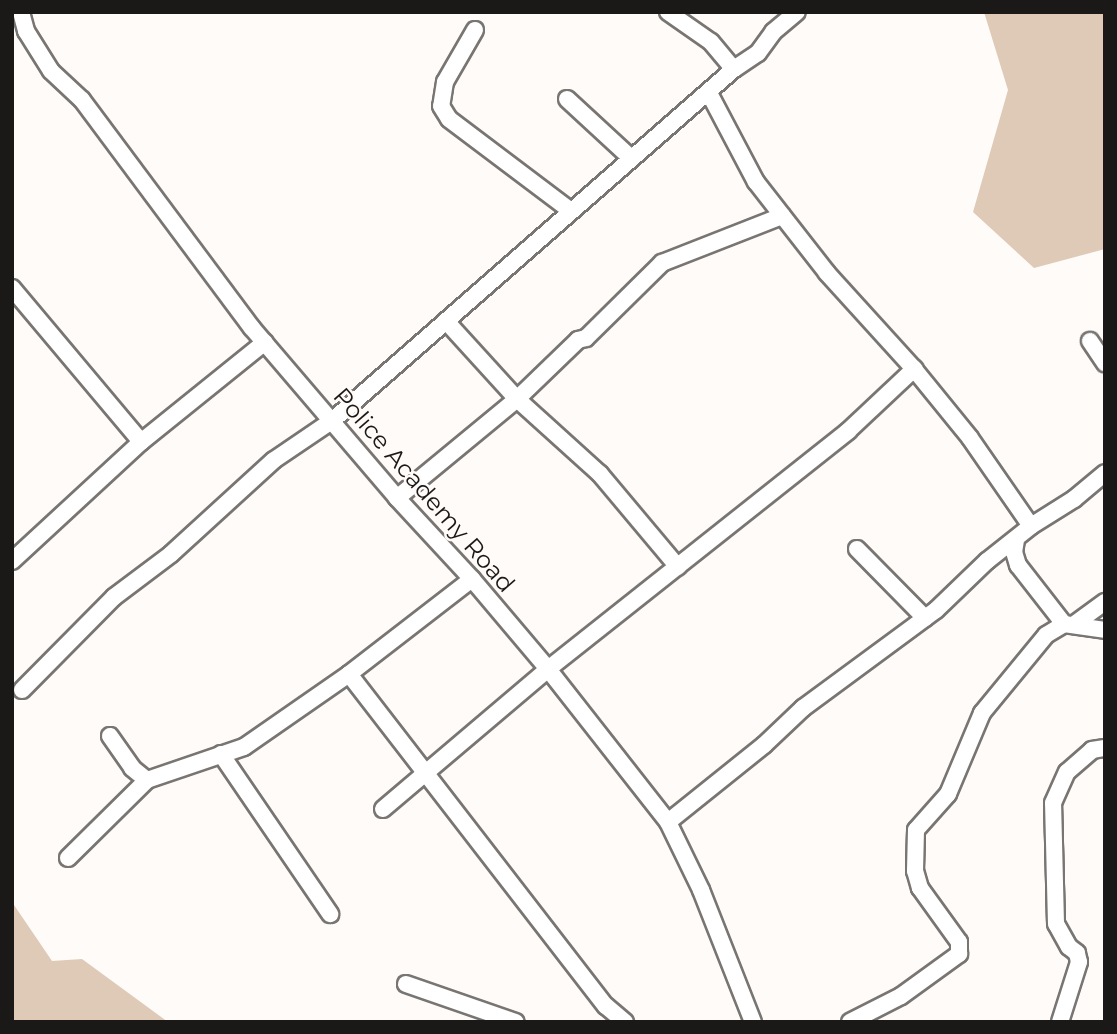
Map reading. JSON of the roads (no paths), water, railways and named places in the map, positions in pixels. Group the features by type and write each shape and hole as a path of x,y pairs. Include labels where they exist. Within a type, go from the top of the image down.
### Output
{"street":[{"name":"Police Academy Road","path":"20,12 26,31 51,71 82,100 265,342 397,498 472,579 548,669 668,822 701,890 753,1022"},
{"path":"668,12 711,42 734,69"},
{"path":"773,32 776,12"},
{"path":"22,690 114,597 171,554 274,460 332,420 734,69 758,53 773,32 797,12"},
{"path":"475,30 444,82 441,106 449,119 571,211"},
{"path":"709,93 756,182 827,273 914,369 970,438 1031,526"},
{"path":"567,99 632,158"},
{"path":"397,498 517,399 578,340 586,338 634,294 638,285 662,263 782,216"},
{"path":"12,288 141,442"},
{"path":"446,321 517,399 600,474 678,567"},
{"path":"1090,341 1105,363"},
{"path":"12,561 141,442 265,342"},
{"path":"383,808 548,669 848,431 914,369"},
{"path":"668,822 764,745 803,708 925,618 987,561 1031,526 1074,499 1105,473"},
{"path":"1016,540 1018,565 1070,624 1105,631"},
{"path":"857,549 925,618"},
{"path":"68,858 147,780 244,747 349,674 472,579"},
{"path":"850,1022 901,996 959,954 960,942 920,888 915,871 916,830 948,794 982,713 1001,686 1046,635 1070,624 1105,602"},
{"path":"349,674 606,1006 625,1022"},
{"path":"110,736 132,768 147,780"},
{"path":"1060,1022 1079,962 1077,953 1069,947 1056,924 1053,803 1067,772 1092,750 1105,748"},
{"path":"221,754 330,914"},
{"path":"406,984 516,1022"}]}
